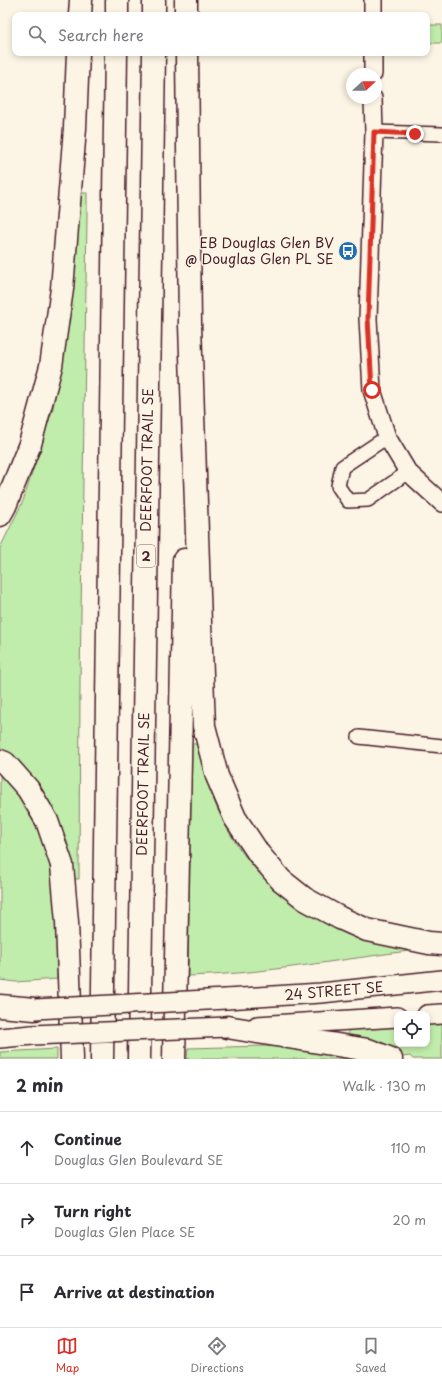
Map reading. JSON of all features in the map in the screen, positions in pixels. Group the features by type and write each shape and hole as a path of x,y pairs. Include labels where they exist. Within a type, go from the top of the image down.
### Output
{"highway":[{"path":"80,12 81,0"},
{"path":"116,12 117,0"},
{"path":"154,0 154,12"},
{"path":"186,0 186,12"},
{"path":"0,515 30,444 51,366 62,289 75,128 78,56"},
{"path":"102,1059 116,56"},
{"name":"DEERFOOT TRAIL SE","path":"139,1059 154,56"},
{"path":"187,56 190,325 204,726 217,776 235,818 259,854 281,880 305,899 340,918 367,930 429,944 442,944"},
{"path":"174,1059 190,325"},
{"path":"0,761 5,763 28,789 47,821 62,865 67,922 72,1059"},
{"path":"0,1006 35,1009"},
{"path":"227,1027 368,1050 391,1059"}],"main road":[{"name":"24 STREET SE","path":"0,1012 321,993 442,980"},
{"path":"430,1015 442,1014"},
{"name":"24 STREET SE","path":"0,1038 32,1035 302,1024 394,1017"}],"street":[{"path":"373,0 373,12"},
{"path":"373,56 373,68"},
{"path":"373,104 374,132 368,318 372,390 387,437 408,472 442,503"},
{"path":"374,132 442,134"},
{"path":"387,437 342,466 338,486 348,501 368,500 408,472"},
{"path":"359,737 442,746"}],"green space":[{"path":"430,25 442,25 442,43 430,43"},
{"path":"80,193 87,193 87,217 80,681 79,879 72,879 10,755 0,748 0,548 23,501 53,408 67,331 74,275"},
{"path":"192,744 198,744 205,776 216,805 229,832 246,857 266,880 288,900 315,917 344,931 417,950 274,969 217,975 188,976"},
{"path":"0,773 23,798 35,818 43,839 53,886 57,979 16,982 0,980"},
{"path":"442,1023 442,1059 413,1059 410,1056 402,1057 386,1048 348,1036 348,1029 394,1026 394,1047 430,1047 430,1024"},
{"path":"265,1046 306,1049 360,1059 187,1059 188,1048"},
{"path":"57,1049 57,1059 0,1059 0,1052"}],"place":[{"name":"EB Douglas Glen BV @ Douglas Glen PL SE","path":"348,251"}],"route":[{"path":"372,390 368,318 374,132 415,134"}]}
